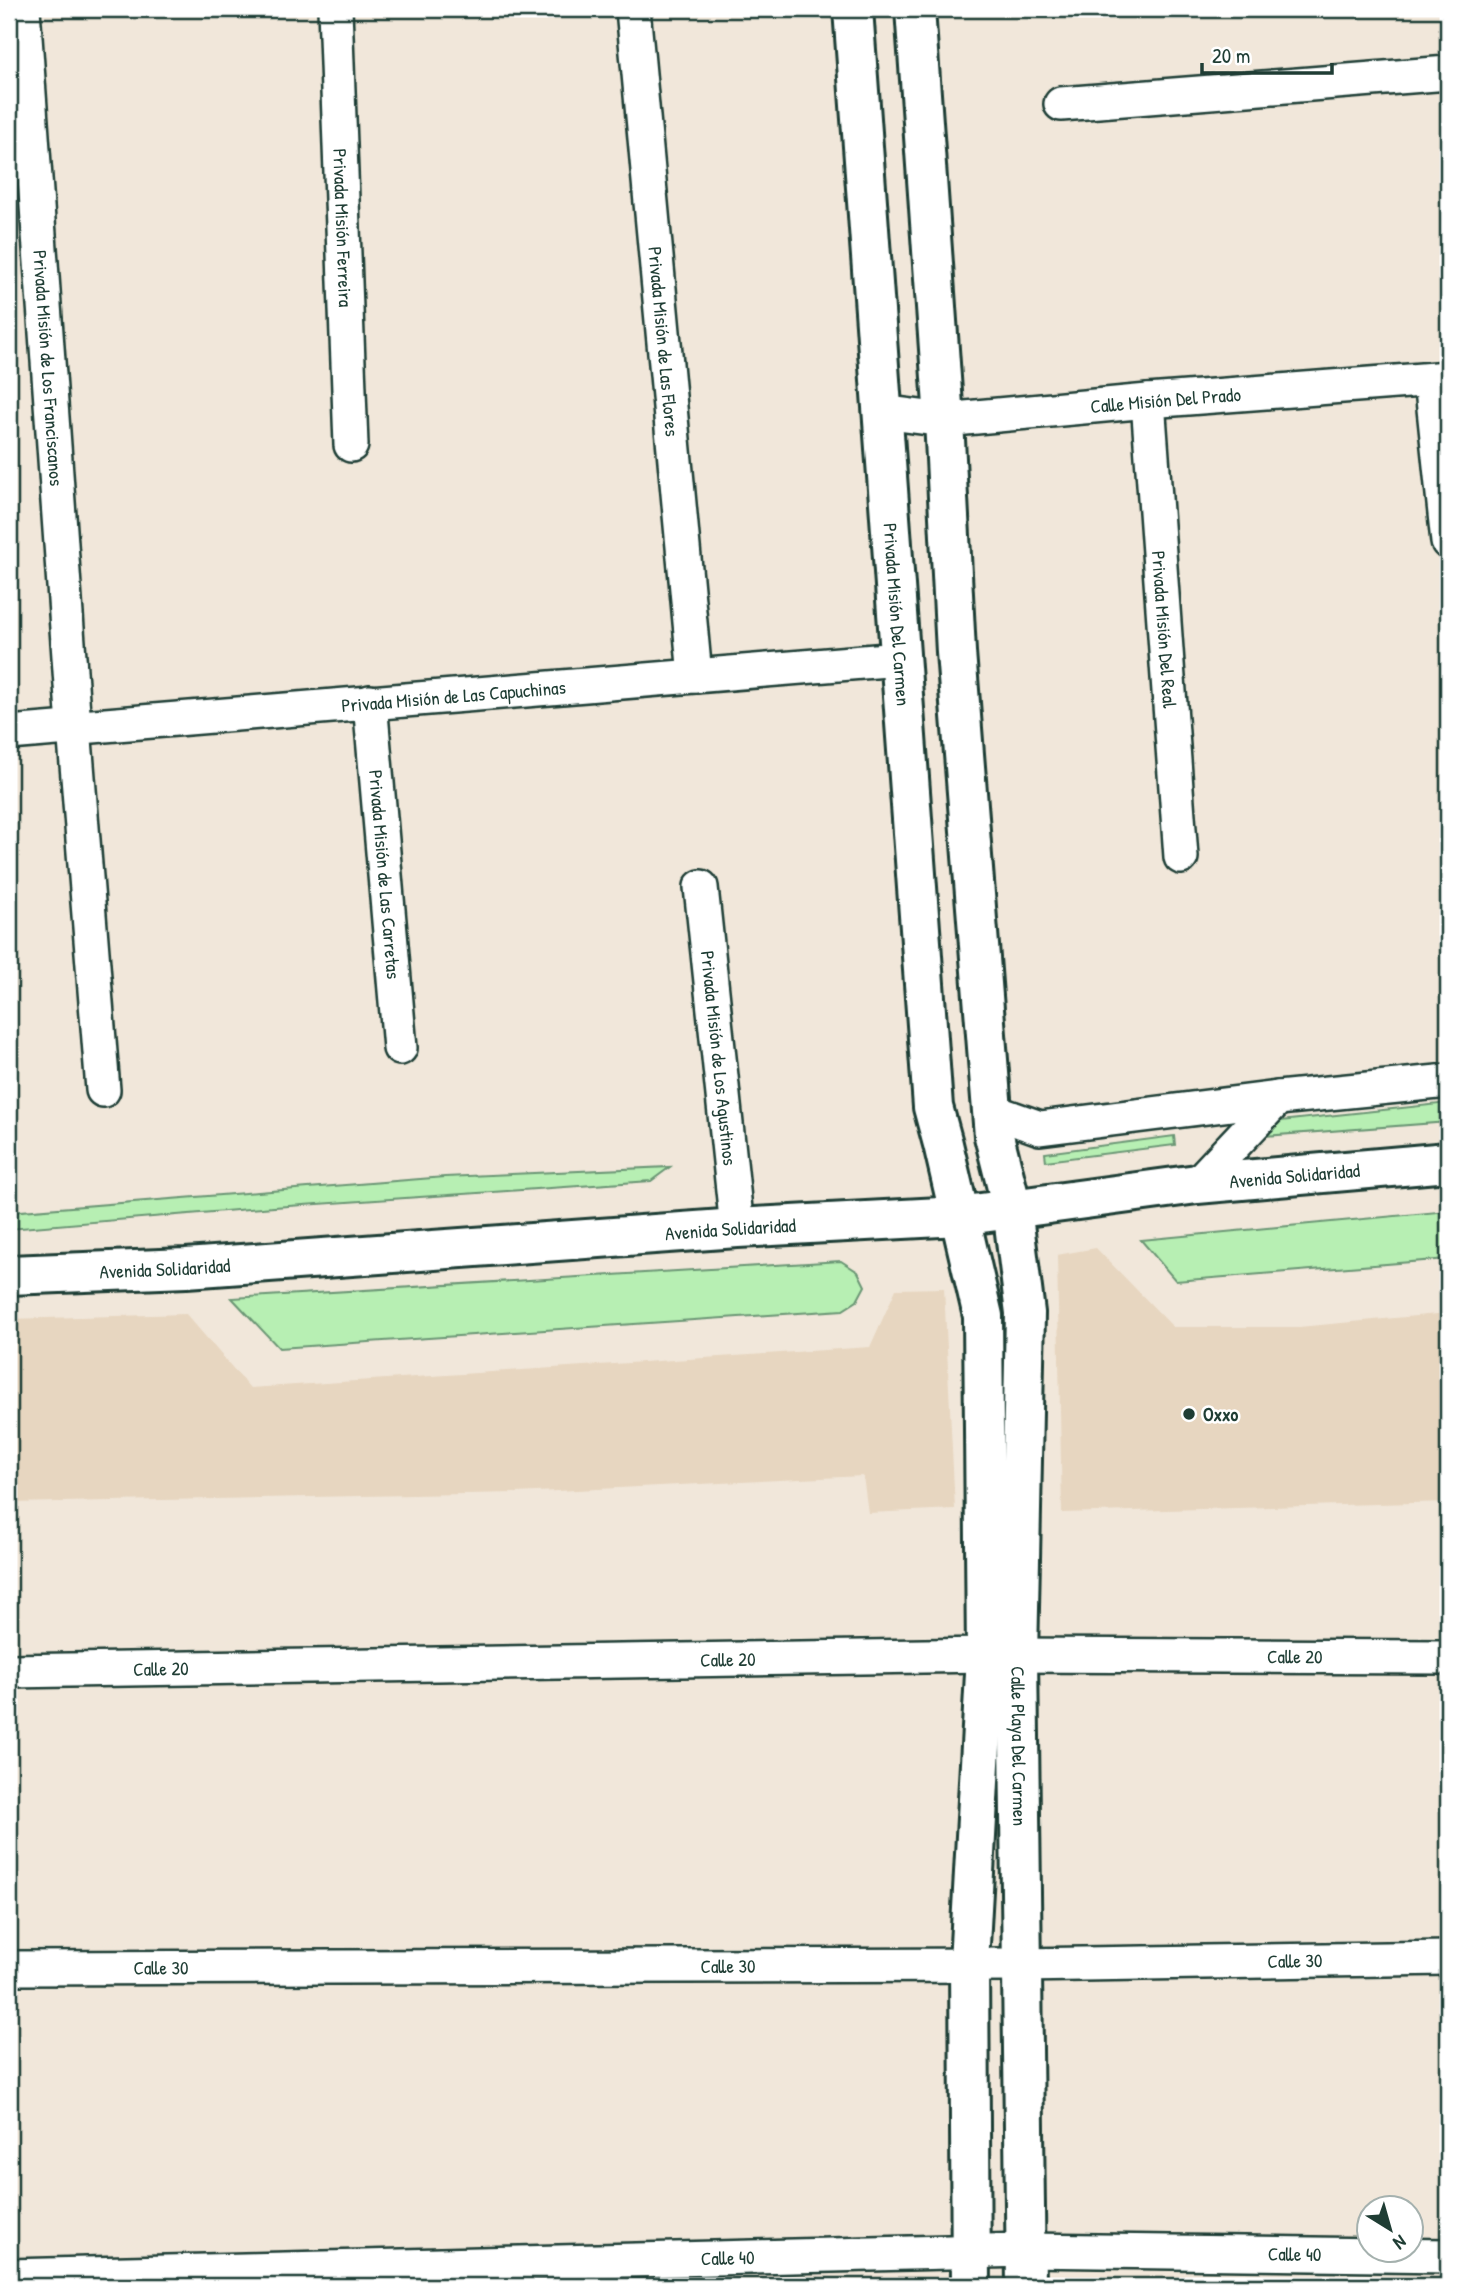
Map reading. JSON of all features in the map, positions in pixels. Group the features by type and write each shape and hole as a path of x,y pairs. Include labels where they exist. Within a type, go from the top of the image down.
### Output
{"street":[{"name":"Privada Misión de Los Franciscanos","path":"23,9 74,727 103,1090"},
{"name":"Privada Misión Ferreira","path":"335,9 351,445"},
{"name":"Privada Misión de Las Flores","path":"633,9 695,676"},
{"name":"Privada Misión Del Carmen","path":"853,9 933,1107 959,1216"},
{"path":"915,9 944,420 956,652 994,1136 1012,1208"},
{"path":"1061,104 1448,74"},
{"name":"Calle Misión Del Prado","path":"882,412 944,420 1148,401 1440,379"},
{"path":"1440,379 1448,542"},
{"name":"Privada Misión Del Real","path":"1148,401 1181,857"},
{"name":"Privada Misión de Las Capuchinas","path":"9,733 899,659"},
{"name":"Privada Misión de Las Carretas","path":"370,702 400,1048"},
{"name":"Privada Misión de Los Agustinos","path":"701,887 737,1228"},
{"path":"992,1111 1040,1128 1278,1098 1448,1081"},
{"path":"1197,1184 1278,1098"},
{"name":"Avenida Solidaridad","path":"9,1275 186,1268 737,1228 959,1216 1197,1184 1448,1162"},
{"name":"Calle Playa Del Carmen","path":"971,2269 969,1964 1002,1656 1025,1313 1012,1208"},
{"name":"Calle Playa Del Carmen","path":"959,1216 983,1316 1022,1965 1026,2268"},
{"name":"Calle 20","path":"9,1671 1002,1656 1448,1657"},
{"name":"Calle 30","path":"9,1968 1022,1965 1448,1958"},
{"name":"Calle 40","path":"9,2276 971,2269 1448,2256"}],"shaded area":[{"path":"1096,1248 1173,1327 1299,1327 1448,1313 1448,1502 1062,1513 1057,1255"},
{"path":"944,1288 955,1509 868,1513 863,1476 516,1493 9,1503 9,1319 186,1314 250,1388 870,1347 896,1289"}],"green space":[{"path":"1448,1103 1448,1122 1264,1136 1271,1122"},
{"path":"1174,1136 1175,1145 1046,1161 1045,1153"},
{"path":"670,1167 651,1181 274,1207 9,1229 9,1212 445,1177"},
{"path":"1448,1211 1448,1259 1176,1281 1141,1240"},
{"path":"841,1261 858,1272 865,1286 857,1301 843,1310 279,1348 232,1298"}],"place":[{"name":"Oxxo","path":"1189,1414"}]}
